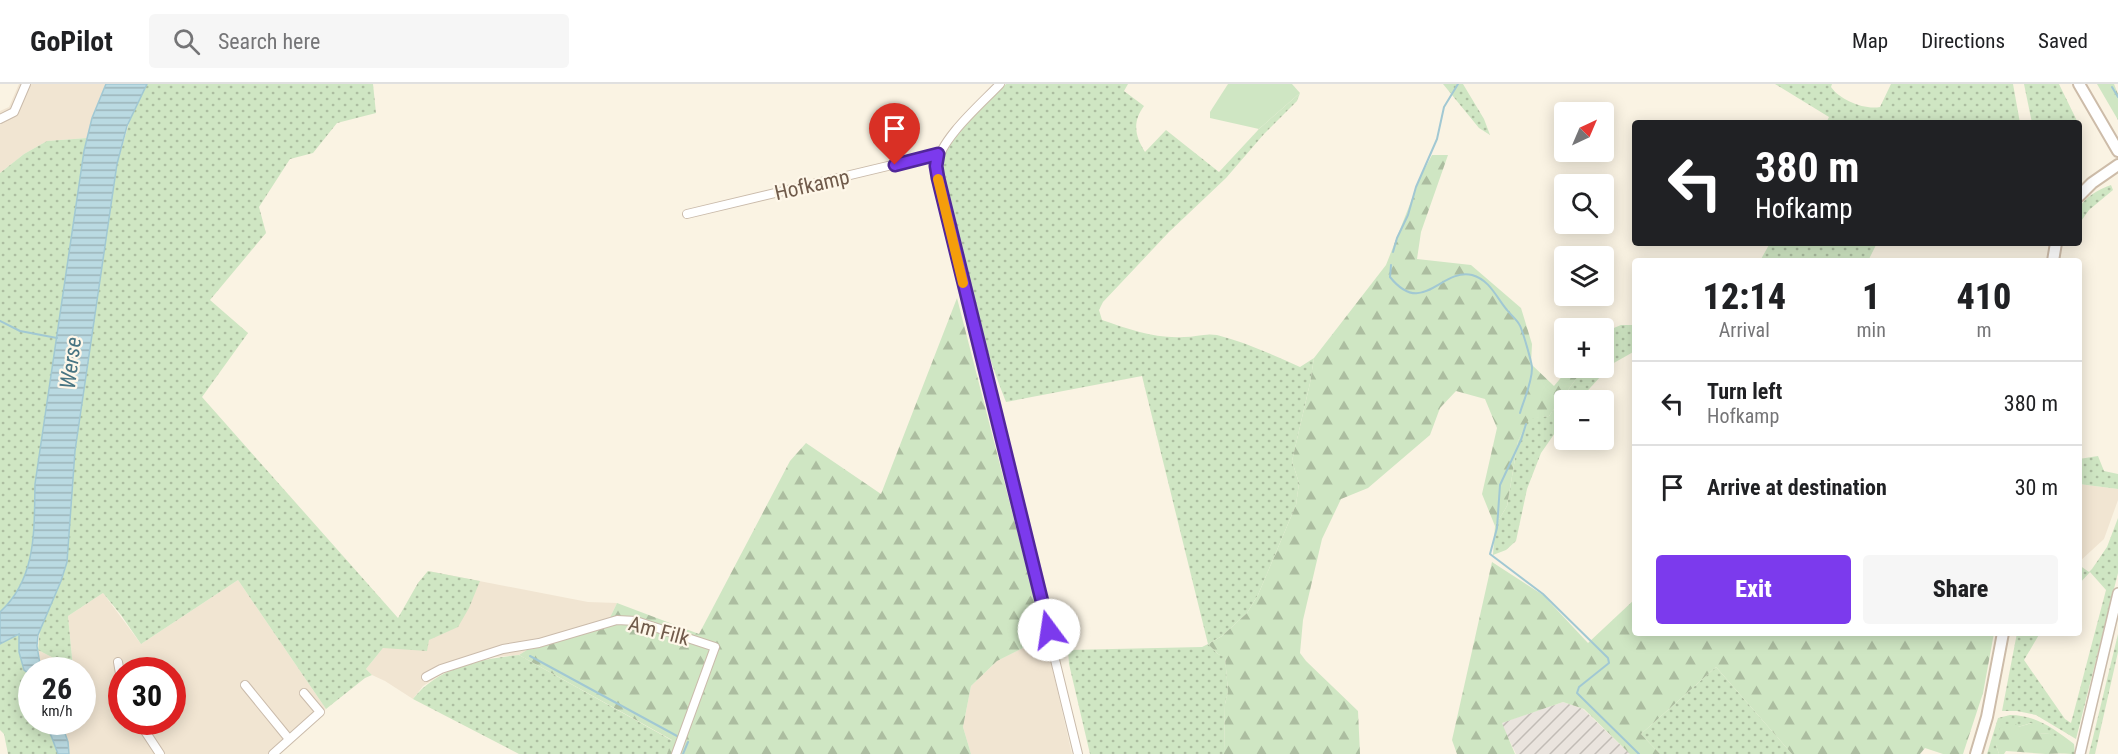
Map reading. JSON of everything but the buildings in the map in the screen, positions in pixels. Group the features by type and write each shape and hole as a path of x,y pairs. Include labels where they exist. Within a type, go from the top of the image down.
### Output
{"main road":[{"path":"2079,84 2118,151"},
{"path":"2082,193 2118,165"},
{"path":"1976,754 1987,717 2002,636"}],"street":[{"path":"0,119 14,112 26,84"},
{"path":"1000,84 945,143 938,154 936,166 1078,754"},
{"name":"Hofkamp","path":"687,214 695,214 737,201 938,154"},
{"path":"2080,754 2118,593"},
{"name":"Am Filk","path":"426,676 503,649 540,643 617,620 636,621 715,647 676,754"},
{"path":"245,685 289,739"},
{"path":"273,754 320,712 304,693"},
{"path":"148,735 160,754"}],"shaded area":[{"path":"19,84 106,84 92,118 87,138 47,141 24,154 0,173 0,111 9,107"},
{"path":"2082,484 2118,489 2118,500 2104,539 2082,559"},
{"path":"428,571 588,602 617,603 605,628 530,648 519,655 484,658 442,674 423,686 413,699 372,675 366,669 383,648 418,583"},
{"path":"238,580 326,709 279,754 69,754 66,735 96,735 96,657 72,657 68,616 103,593 141,644"},
{"path":"1031,644 1050,659 1072,754 971,754 963,727 971,686 997,661"},
{"path":"38,650 52,657 39,657"},
{"path":"1563,702 1583,709 1630,754 1516,754 1501,723"}],"green space":[{"path":"147,84 373,84 376,113 337,123 313,153 290,159 259,207 266,233 210,300 248,333 202,397 398,618 418,583 428,571 480,581 458,627 429,640 427,651 383,648 366,669 372,675 326,709 238,580 141,644 103,593 68,616 72,657 52,657 38,650 40,628 67,562 75,451 117,164 132,113"},
{"path":"1006,84 1128,84 1124,91 1144,106 1136,123 1136,129 1145,152 1166,130 1219,172 1259,129 1300,93 1297,101 1264,134 1226,178 1169,232 1103,302 1099,310 1102,320 1142,333 1174,337 1217,335 1248,345 1300,367 1314,358 1292,461 1299,483 1296,505 1258,595 1247,613 1222,636 1208,644 1142,376 1006,402 988,353 973,302 940,165 951,142"},
{"path":"1228,84 1292,84 1300,93 1259,129 1210,118 1210,112"},
{"path":"1443,84 1463,84 1484,119 1490,135 1479,128"},
{"path":"1775,84 1832,84 1831,87 1835,92 1846,100 1874,108 1880,107 1891,84 2013,84 2019,120 1828,120 1829,117"},
{"path":"2024,84 2059,84 2077,120 2031,120"},
{"path":"2097,84 2114,84 2118,94 2118,120"},
{"path":"87,138 35,484 34,536 31,553 28,568 21,583 0,612 0,173 24,154 47,141"},
{"path":"1432,155 1448,155 1421,232 1417,259 1471,265 1521,308 1532,344 1531,364 1554,386 1561,378 1577,378 1568,390 1554,390 1554,409 1549,416 1529,419 1518,441 1507,506 1495,526 1482,494 1497,428 1485,399 1456,391 1440,408 1430,435 1368,488 1341,499 1322,539 1303,620 1300,653 1358,711 1360,754 1224,754 1225,704 1228,692 1225,657 1218,654 1208,644 1222,636 1247,613 1258,595 1296,505 1299,483 1292,461 1314,358 1386,265 1421,176"},
{"path":"2111,185 2113,190 2089,210 2082,220 2082,204 2098,191"},
{"path":"1768,246 1876,246 1870,258 1762,258"},
{"path":"957,298 1050,659 1031,644 997,661 971,686 963,727 971,754 667,754 672,740 519,655 530,648 605,628 617,603 699,634 790,461 806,443 881,494"},
{"path":"1632,325 1632,353 1614,363 1614,328"},
{"path":"1577,378 1599,378 1588,390 1568,390"},
{"path":"1554,409 1554,434 1541,453 1527,489 1516,541 1506,550 1493,555 1495,526 1507,506 1518,441 1529,418 1549,416"},
{"path":"2098,456 2104,471 2118,474 2118,489 2082,484 2082,459"},
{"path":"2118,518 2118,573 2076,739 2036,715 2002,711 2016,636 2038,636 2024,660 2065,719 2071,723 2106,590 2090,572 2082,581 2082,567 2089,572 2107,547"},
{"path":"1492,562 1543,595 1588,643 1632,602 1632,636 1993,636 1983,693 1963,754 1943,754 1925,748 1920,754 1792,754 1716,667 1641,734 1660,754 1630,754 1584,709 1563,702 1502,723 1515,754 1457,754 1452,740"},
{"path":"17,633 19,634 18,735 51,735 58,754 8,754 4,734 0,730 0,644"},
{"path":"2118,634 2118,652 2095,754 2089,754"},
{"path":"1208,644 1218,654 1225,656 1228,692 1225,704 1224,754 1090,754 1069,664 1068,650 1202,647"},
{"path":"519,655 673,741 667,754 519,754 413,699 435,679 461,666"},
{"path":"1716,667 1792,754 1660,754 1641,734"},
{"path":"2010,715 2028,717 2052,728 2074,744 2075,754 2061,754 2071,753 2050,734 2038,733 2031,723 2018,727 1996,745 1999,754 1987,754 1998,718"},
{"path":"2032,723 2039,727 2039,733 2050,734 2068,741 2071,753 2006,751 2004,754 1999,754 1996,745 2001,724 2016,724 2018,727"}],"water":[{"name":"Werse","path":"106,84 147,84 127,126 117,164 75,451 67,562 38,635 39,657 20,657 19,634 0,644 0,612 12,599 21,584 31,552 35,484 84,151 92,118"},
{"path":"51,735 66,735 69,754 58,754"}],"waterway":[{"path":"1393,252 1416,187 1437,139 1444,107 1458,84"},
{"path":"2112,87 2118,97"},
{"path":"1391,265 1390,277 1402,288 1412,293 1422,293 1450,278 1461,275 1478,277 1488,285 1519,324 1530,360 1531,379 1520,413"},
{"name":"Werse","path":"0,321 20,331 57,338"},
{"path":"1526,424 1500,485 1497,528 1490,554 1543,594 1608,658 1609,663 1579,687 1577,693 1639,754"},
{"path":"530,656 677,736"},
{"path":"683,754 688,742"}],"slow traffic":[{"path":"938,179 963,283"}],"route":[{"path":"895,165 938,154 936,166 938,178 964,291 1049,630"}]}
